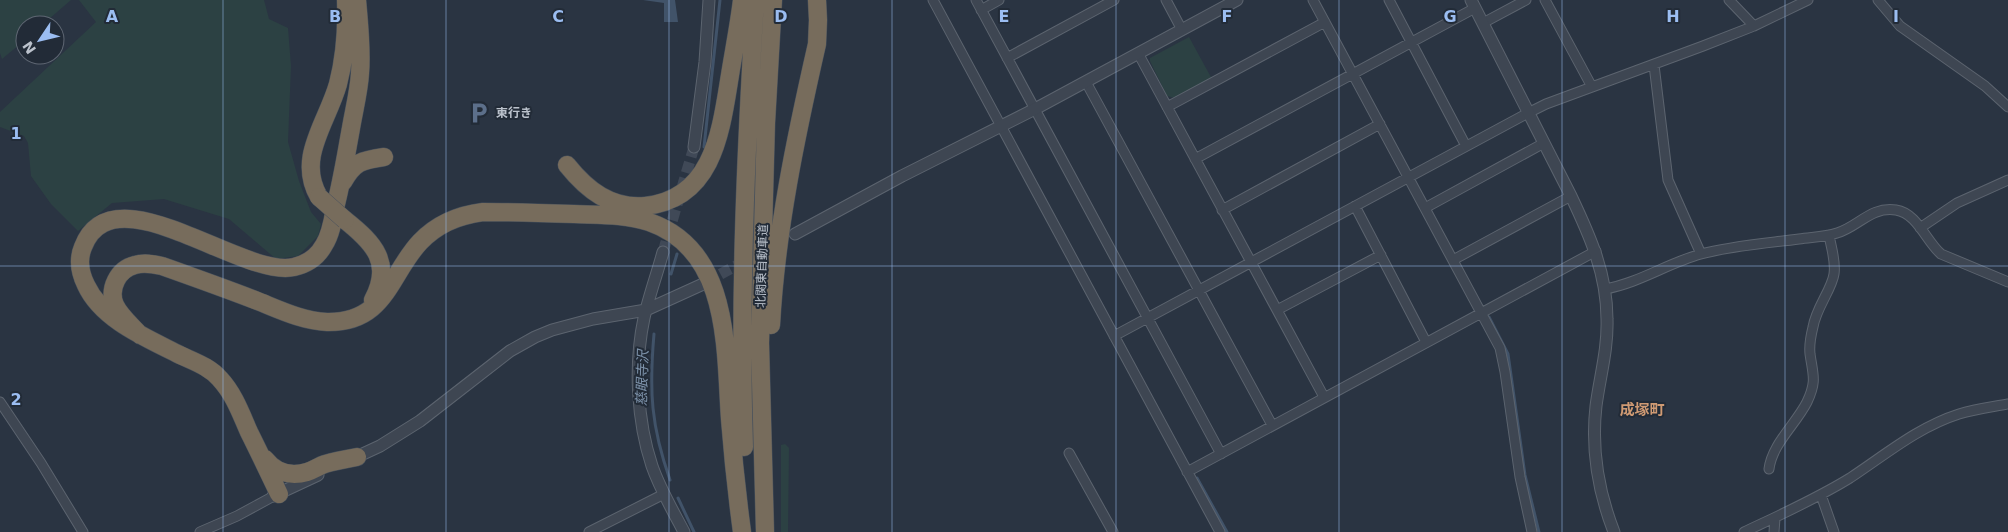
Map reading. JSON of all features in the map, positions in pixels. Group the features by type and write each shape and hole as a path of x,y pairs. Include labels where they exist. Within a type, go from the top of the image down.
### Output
{"highway":[{"path":"346,0 346,27 342,67 332,103 312,153 310,166 313,187 319,197 367,238 380,258 382,270 380,285 372,301 352,318"},
{"path":"275,495 258,450 235,400 220,379 201,365 140,335 102,307 93,297 82,277 80,261 83,247 88,238 102,225 121,218 142,220 270,267 294,267 310,260 324,246 329,236 340,187 360,73 356,0"},
{"path":"567,166 585,185 600,196 615,203 633,206 651,205 674,198 693,184 703,173 708,163 721,127 742,0"},
{"name":"北関東自動車道","path":"748,532 742,348 747,123 755,0"},
{"name":"北関東自動車道","path":"765,532 760,394 761,292 766,123 773,0"},
{"path":"762,435 768,410 771,381 771,339 776,268 796,146 817,44 817,0"},
{"path":"340,187 349,171 356,164 365,160 384,157"},
{"path":"140,335 119,312 113,297 113,289 119,276 133,265 162,266 297,316 328,322 352,318 364,313 388,292 412,252 426,236 437,227 468,214 483,212 613,215 650,222 678,238 700,261 708,275 719,303 724,331 730,422 742,532"},
{"path":"258,450 270,466 289,474 308,472 325,464 357,457"}],"street":[{"path":"694,147 705,62 709,0"},
{"path":"934,0 1220,532"},
{"path":"976,0 1220,454"},
{"path":"982,10 999,0"},
{"path":"1007,58 1114,0"},
{"path":"1166,0 1182,30"},
{"path":"1313,0 1481,312 1503,358 1520,477 1532,532"},
{"path":"1389,0 1466,146"},
{"path":"1483,23 1526,0"},
{"path":"1545,0 1592,88"},
{"path":"1730,0 1754,26"},
{"path":"1114,336 1546,104 1754,26 1808,0"},
{"path":"1878,0 1900,26 1985,86 2008,107"},
{"path":"795,234 902,176 1002,127 1233,1"},
{"path":"1195,159 1411,42 1473,4 1571,196 1596,251 1605,290 1607,341 1596,404 1594,430 1595,457 1598,481 1614,532"},
{"path":"1167,107 1325,22"},
{"path":"1138,54 1324,397"},
{"path":"1654,65 1668,180 1701,254"},
{"path":"1086,82 1272,425"},
{"path":"1222,210 1380,124"},
{"path":"1425,208 1544,144"},
{"path":"1920,228 1957,203 2008,180"},
{"path":"1453,260 1571,196"},
{"path":"1355,206 1426,342"},
{"path":"1605,290 1629,283 1701,254 1840,232 1875,211 1886,209 1906,213 1941,254 2008,282"},
{"path":"1769,469 1770,462 1777,448 1806,403 1813,386 1814,376 1810,352 1812,329 1815,317 1834,276 1829,235"},
{"path":"1187,472 1596,251"},
{"path":"663,252 642,329 640,364 641,411 648,453 664,494 684,532"},
{"path":"1277,310 1381,255"},
{"path":"200,532 380,446 420,421 510,351 535,337 552,330 592,319 646,310 701,285"},
{"path":"0,402 4,416 41,463 83,532"},
{"path":"1744,532 1821,495 1934,424 1960,414 2008,404"},
{"path":"1069,453 1113,532"},
{"path":"589,532 664,494"},
{"path":"1821,495 1834,532"},
{"path":"1774,518 1774,532"}],"green space":[{"path":"0,0 71,0 54,15 15,15 15,48 2,59 0,53"},
{"path":"79,0 264,0 269,19 288,28 291,66 288,142 299,181 311,212 321,224 318,236 298,256 276,259 229,219 164,199 112,203 78,231 51,204 31,176 28,143 24,136 0,127 0,112 50,65 65,65 65,51 96,22"},
{"path":"1189,37 1212,79 1175,98 1167,96 1150,58"},
{"path":"785,444 789,448 788,532 781,532 781,445"}],"water":[{"path":"643,0 675,0 678,22 664,22 664,3"}],"waterway":[{"name":"慈眼寺沢","path":"704,147 720,0"},
{"name":"慈眼寺沢","path":"671,274 677,254"},
{"path":"1489,317 1508,354 1525,475 1539,532"},
{"name":"慈眼寺沢","path":"654,334 653,408 659,442 670,480"},
{"path":"1197,478 1227,532"},
{"name":"慈眼寺沢","path":"678,498 694,532"}],"tunnel":[{"path":"663,252 694,147"},
{"path":"706,282 767,249"}],"place":[{"name":"東行き","path":"479,113"}],"district":[{"name":"成塚町","path":"1642,410"}]}
